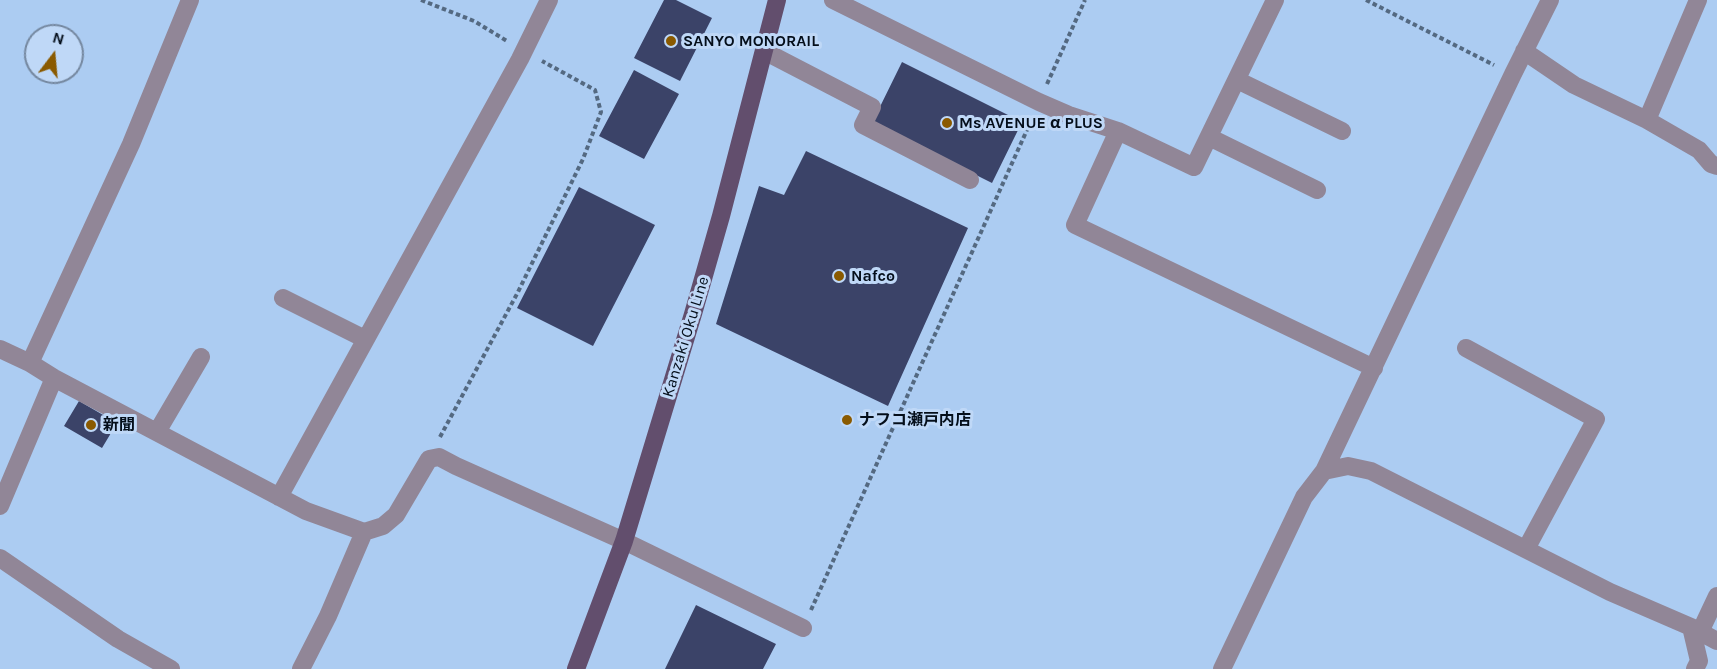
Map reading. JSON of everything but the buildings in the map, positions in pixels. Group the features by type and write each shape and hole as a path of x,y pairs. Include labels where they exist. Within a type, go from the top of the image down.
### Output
{"main road":[{"name":"Kanzaki Oku Line","path":"576,669 624,541 715,238 777,0"}],"street":[{"path":"30,363 131,144 190,0"},
{"path":"279,497 549,0"},
{"path":"833,0 1039,102 1069,115 1118,131 1194,167 1275,0"},
{"path":"1222,669 1304,497 1324,471 1550,0"},
{"path":"1647,120 1698,0"},
{"path":"764,51 872,107 862,125 970,180"},
{"path":"1524,51 1574,85 1647,120 1699,150 1711,164 1717,166"},
{"path":"1237,80 1342,131"},
{"path":"1118,131 1075,225 1374,368"},
{"path":"1209,137 1317,190"},
{"path":"283,298 365,339"},
{"path":"1466,348 1596,419 1526,549"},
{"path":"3,356 30,363 54,378 306,511 364,532 383,526 396,515 429,459 439,457 624,541 803,628"},
{"path":"157,432 201,357"},
{"path":"0,506 54,378"},
{"path":"1324,471 1348,466 1371,471 1610,592 1717,641"},
{"path":"302,669 364,532"},
{"path":"0,558 118,639 171,669"},
{"path":"1695,669 1699,661 1695,630 1717,596"}],"path":[{"path":"421,0 474,21 595,90 601,112 583,159 518,292 429,459"},
{"path":"803,628 1085,0"},
{"path":"1366,0 1513,74"}],"place":[{"name":"SANYO MONORAIL","path":"671,41"},
{"name":"Ms AVENUE α PLUS","path":"947,123"},
{"name":"Nafco","path":"839,276"},
{"name":"ナフコ瀬戸内店","path":"847,420"},
{"name":"新聞","path":"91,425"}]}
